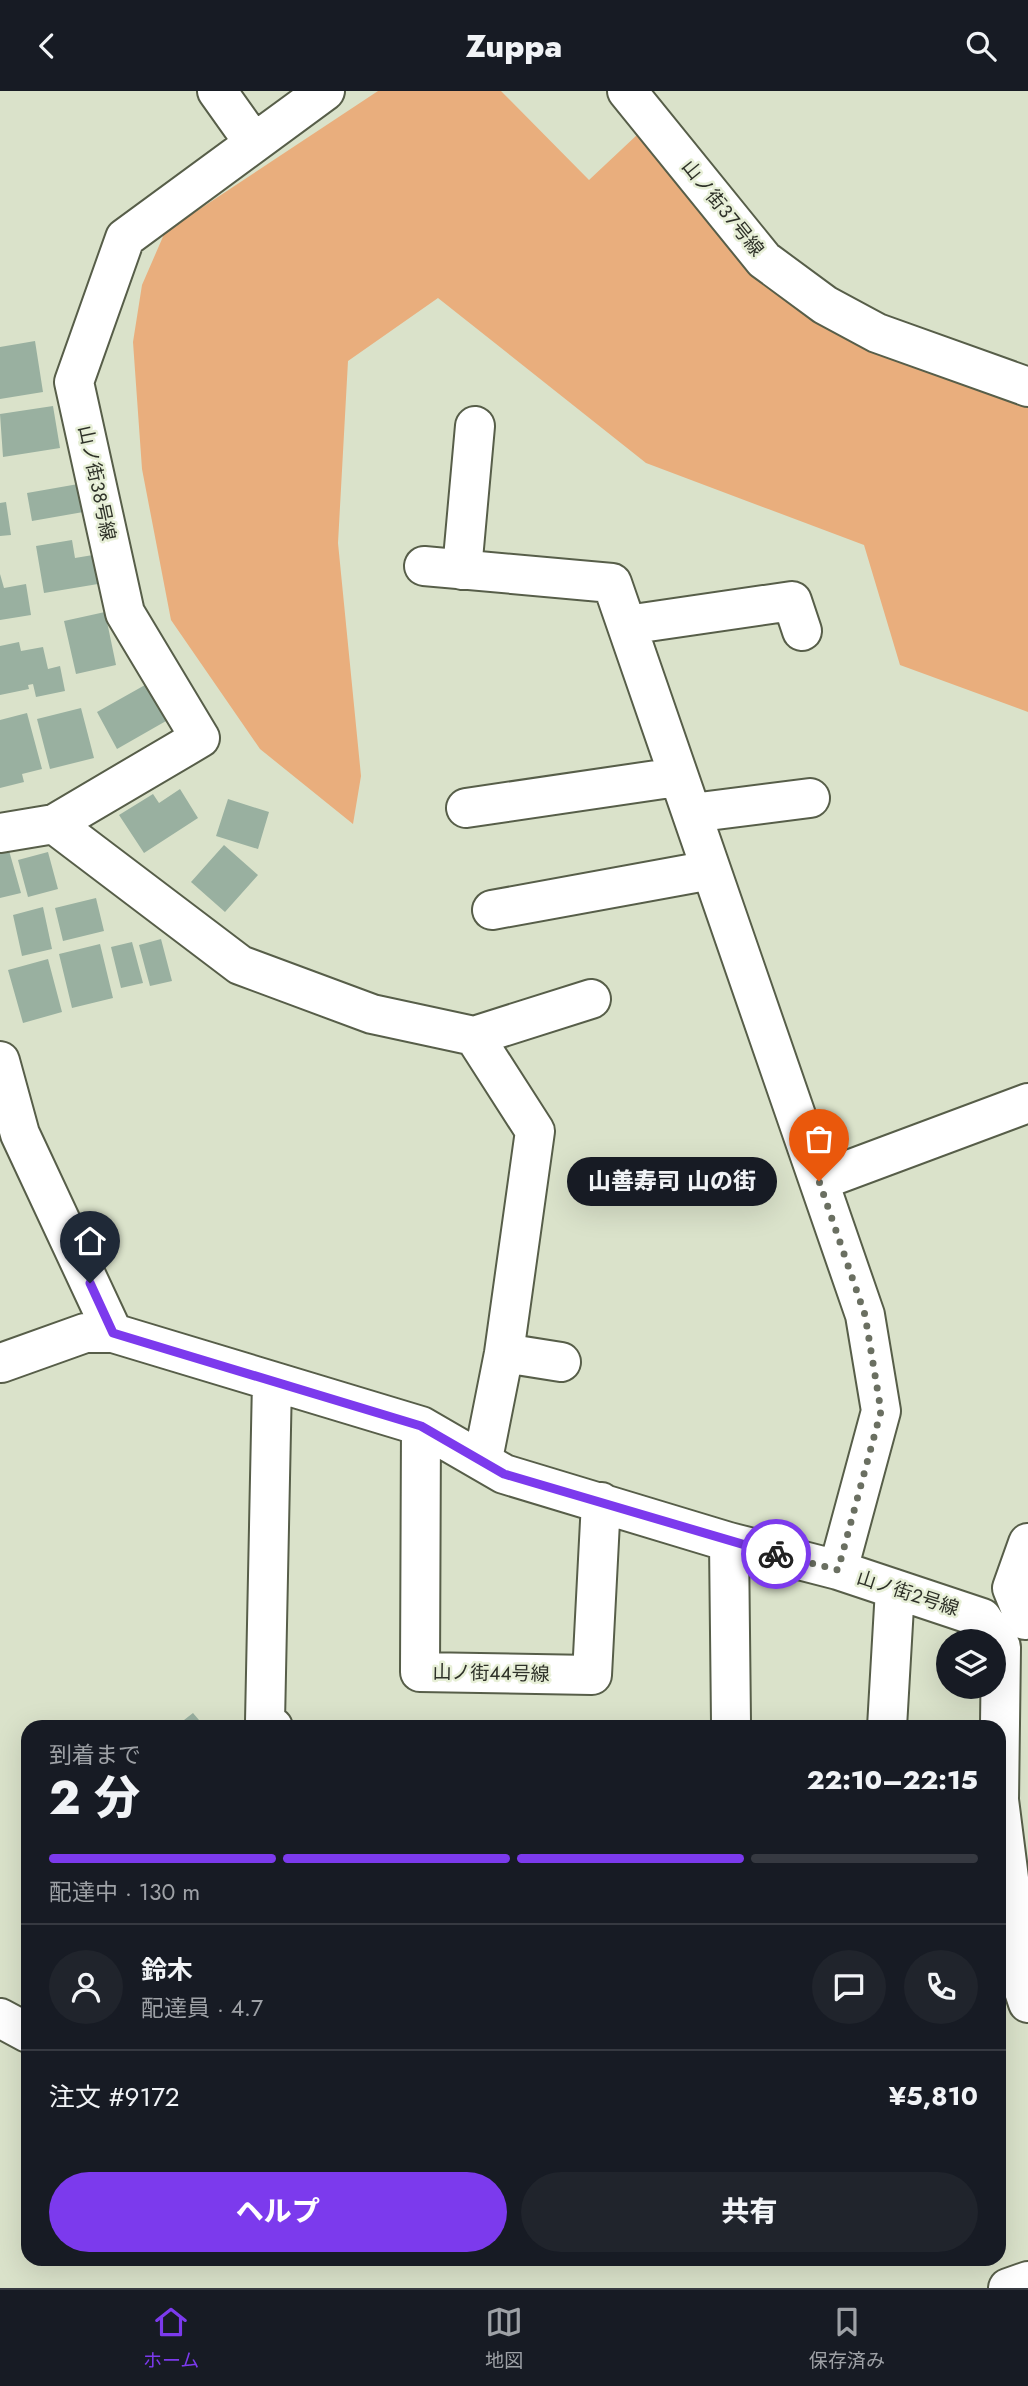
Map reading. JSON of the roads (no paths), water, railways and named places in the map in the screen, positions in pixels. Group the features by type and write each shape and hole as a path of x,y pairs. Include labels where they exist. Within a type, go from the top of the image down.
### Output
{"street":[{"path":"217,91 254,143"},
{"name":"山ノ街３８号線","path":"0,832 54,824 200,738 125,613 74,381 125,238 325,91"},
{"name":"山ノ街３７号線","path":"627,91 764,260 825,305 877,333 1028,387"},
{"path":"462,570 475,426"},
{"path":"424,566 612,583 865,1315 881,1411 838,1570"},
{"path":"627,625 792,601 802,631"},
{"path":"466,808 677,777"},
{"path":"692,813 810,798"},
{"path":"54,824 240,965 372,1014 474,1036 591,999"},
{"path":"492,910 711,870"},
{"path":"474,1036 535,1131 504,1353 483,1459"},
{"path":"0,1061 10,1133 113,1333 85,1333 1,1363"},
{"path":"819,1181 1028,1103"},
{"name":"山ノ街２号線","path":"113,1333 421,1426 483,1459 504,1474 729,1542 838,1570 982,1618 1015,1624"},
{"path":"504,1353 561,1362"},
{"path":"265,1720 272,1381"},
{"name":"山ノ街４４号線","path":"421,1426 420,1672 592,1675 601,1502"},
{"path":"729,1542 731,1720"},
{"path":"1000,1720 1001,1647 1015,1624 1012,1588 1028,1543"},
{"path":"887,1720 895,1588"},
{"path":"1006,1798 1028,1792"},
{"path":"1006,1876 1017,1996"},
{"path":"0,2018 21,2029"},
{"path":"1008,2288 1028,2281"}],"place":[{"name":"山善寿司 山の街","path":"819,1181"}]}
